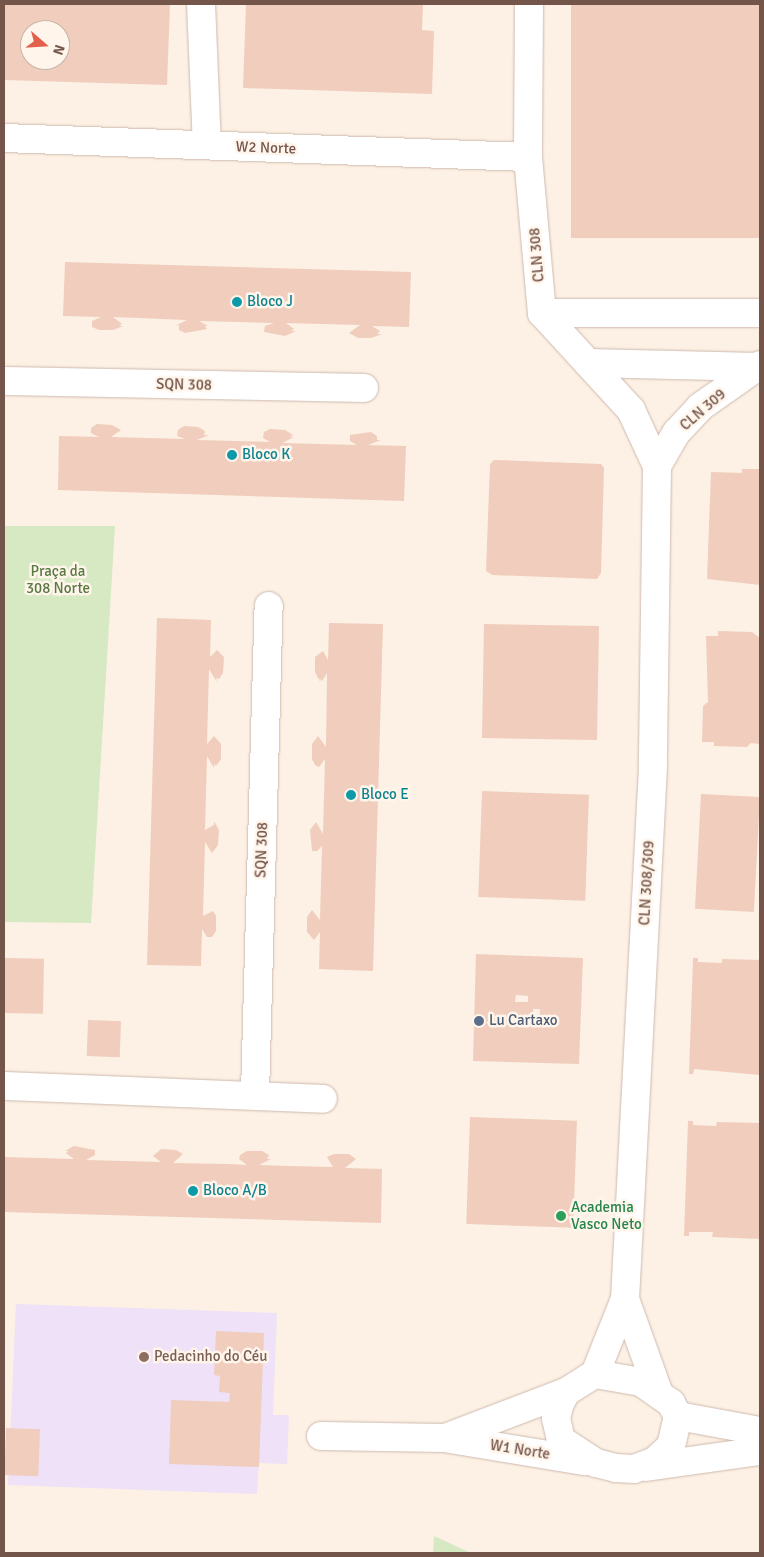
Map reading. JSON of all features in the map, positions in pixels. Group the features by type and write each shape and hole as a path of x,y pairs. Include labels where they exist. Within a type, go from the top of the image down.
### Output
{"street":[{"path":"201,4 208,146"},
{"name":"CLN 308","path":"529,4 528,157 542,313"},
{"name":"W2 Norte","path":"4,138 528,157"},
{"path":"542,313 760,314"},
{"path":"542,313 631,410 657,466"},
{"path":"588,363 760,366"},
{"name":"CLN 309","path":"657,466 677,432 700,407 760,366"},
{"name":"SQN 308","path":"4,381 364,388"},
{"name":"CLN 308/309","path":"595,1374 626,1299 653,767 657,466"},
{"name":"SQN 308","path":"254,1094 269,606"},
{"path":"4,1086 254,1094 323,1099"},
{"name":"CLN 308/309","path":"626,1299 658,1391"},
{"path":"634,1469 655,1462 671,1446 678,1416 671,1403 658,1391 641,1382 595,1374 566,1392 556,1418 557,1432 568,1447 596,1463 634,1469 760,1451"},
{"name":"W1 Norte","path":"444,1438 566,1392"},
{"path":"678,1416 760,1431"},
{"name":"W1 Norte","path":"321,1436 444,1438 596,1463"}],"shaded area":[{"name":"Pedacinho do Céu","path":"16,1304 277,1313 273,1415 289,1415 287,1464 259,1463 257,1494 8,1485"}],"green space":[{"name":"Praça da 308 Norte","path":"4,526 115,526 91,923 4,922"},
{"path":"434,1536 471,1553 433,1553"}],"building":[{"path":"4,4 170,4 167,85 4,80"},
{"path":"246,4 423,4 422,30 434,31 432,94 243,88"},
{"path":"571,4 760,4 760,238 571,238"},
{"name":"Bloco J","path":"65,262 411,272 409,327 372,326 380,331 377,334 382,334 371,338 358,338 349,333 360,325 286,323 294,329 291,331 296,331 285,336 264,332 265,326 274,323 199,321 208,326 205,326 207,329 185,333 179,330 179,325 175,326 187,320 113,317 122,324 119,326 123,326 113,330 99,330 92,327 92,321 101,317 63,316"},
{"name":"Bloco K","path":"97,424 112,425 121,430 111,437 185,439 177,436 178,430 184,426 198,427 205,431 204,435 209,435 197,440 270,442 263,438 264,432 270,429 285,430 293,435 290,437 294,437 282,443 357,445 350,441 350,435 371,432 377,436 377,440 381,440 368,445 406,446 404,501 58,490 59,436 99,437 91,433 91,428"},
{"path":"494,460 601,464 604,468 601,573 597,579 492,575 486,571 490,464"},
{"path":"742,469 760,469 760,585 707,579 711,472 742,473"},
{"path":"157,618 211,620 210,657 217,650 224,657 223,673 219,679 216,678 217,682 209,669 207,744 214,736 221,744 221,759 216,766 214,764 214,768 207,756 205,830 214,825 214,821 219,830 218,845 212,853 205,842 203,916 213,911 216,916 216,931 212,937 207,937 202,929 201,966 147,965"},
{"name":"Bloco E","path":"329,623 383,624 373,971 319,969 320,932 314,940 307,932 307,917 312,910 320,920 322,846 317,851 312,851 310,830 316,822 323,834 325,759 319,767 315,765 312,759 312,744 318,736 326,747 327,673 322,681 319,678 320,682 315,672 315,657 323,651 328,660"},
{"path":"484,624 599,626 597,740 482,738"},
{"path":"718,631 752,632 760,638 760,744 751,743 747,747 714,746 714,742 702,742 703,706 708,702 706,636 718,636"},
{"path":"482,791 589,795 585,901 478,897"},
{"path":"701,794 760,797 754,912 695,909"},
{"path":"476,954 583,958 579,1064 473,1061","holes":["516,995 528,996 528,1002 515,1002","533,1009 540,1009 539,1024 533,1024"]},
{"path":"4,958 44,959 43,1014 4,1013"},
{"path":"693,958 698,958 698,962 722,963 722,959 760,960 760,1075 694,1069 693,1074 689,1074"},
{"path":"88,1020 121,1021 120,1057 87,1056"},
{"path":"470,1117 577,1121 573,1228 466,1224"},
{"path":"688,1121 693,1121 693,1125 716,1126 717,1122 760,1123 760,1239 712,1237 713,1232 689,1232 689,1236 684,1236"},
{"name":"Bloco A/B","path":"74,1146 95,1150 95,1155 86,1160 161,1162 153,1156 161,1149 176,1150 183,1154 173,1163 247,1165 239,1159 240,1155 247,1151 262,1151 269,1155 267,1159 271,1159 259,1165 333,1167 327,1157 334,1154 349,1154 356,1159 345,1168 382,1169 381,1223 4,1212 4,1157 74,1159 66,1153 69,1151 65,1151"},
{"path":"216,1331 264,1333 259,1467 169,1464 171,1400 229,1402 230,1393 219,1392 220,1376 214,1375"},
{"path":"6,1428 40,1429 38,1476 4,1475"}],"place":[{"name":"Bloco J","path":"237,302"},
{"name":"Bloco K","path":"232,455"},
{"name":"Bloco E","path":"351,795"},
{"name":"Lu Cartaxo","path":"479,1021"},
{"name":"Bloco A/B","path":"193,1191"},
{"name":"Academia Vasco Neto","path":"561,1216"},
{"name":"Pedacinho do Céu","path":"144,1357"}]}
